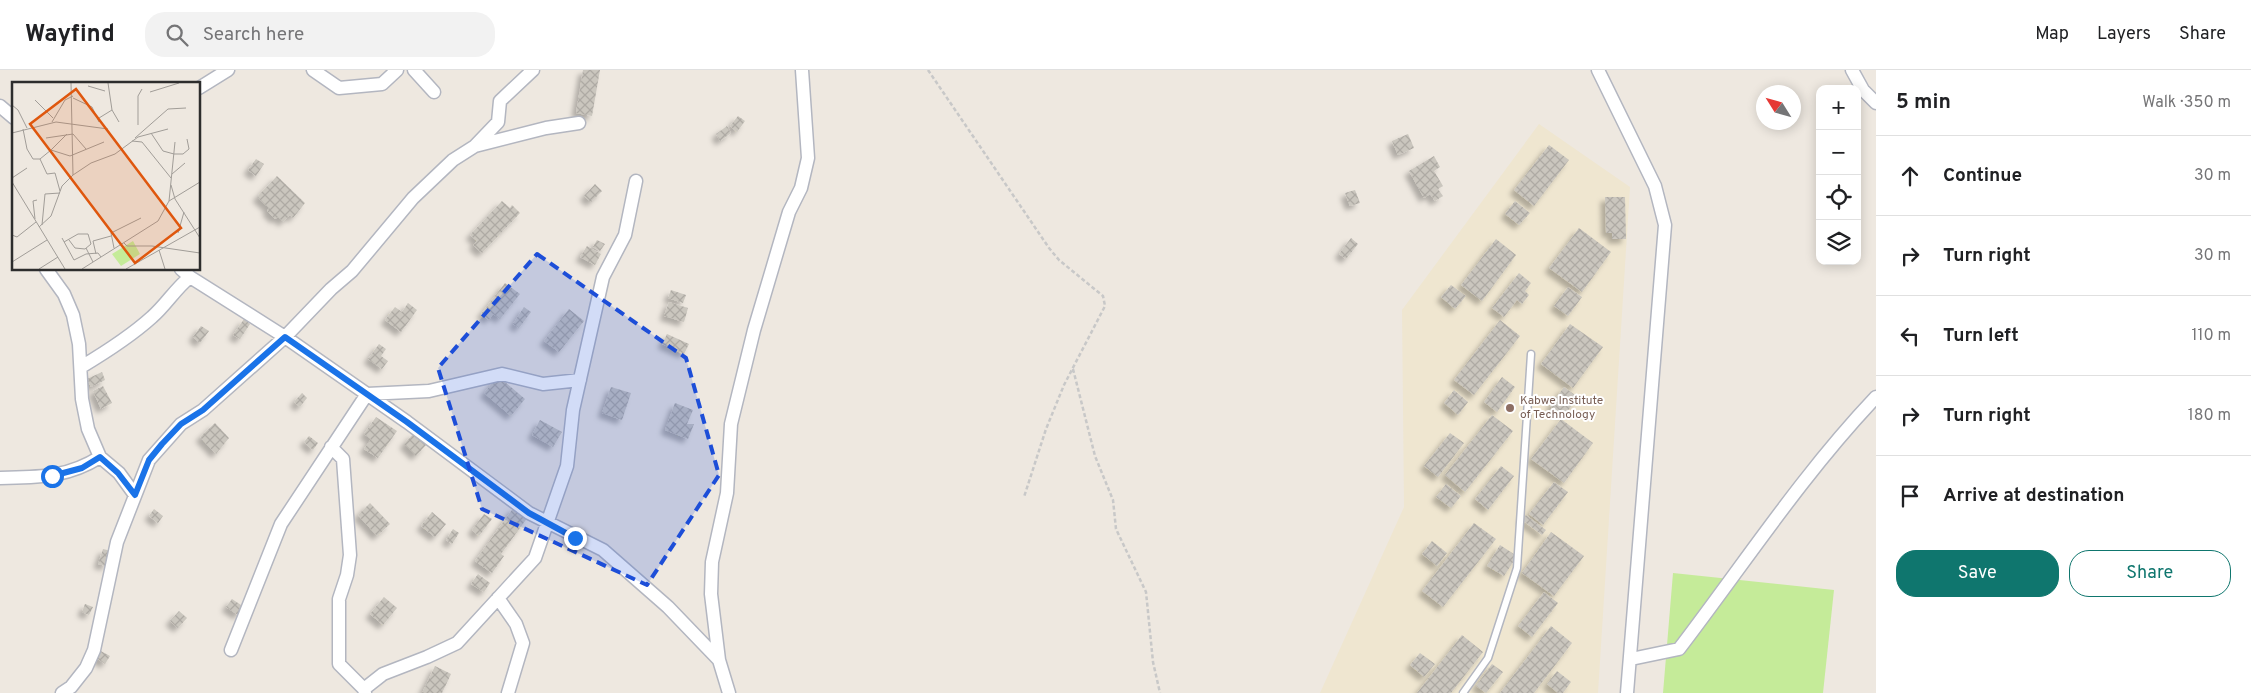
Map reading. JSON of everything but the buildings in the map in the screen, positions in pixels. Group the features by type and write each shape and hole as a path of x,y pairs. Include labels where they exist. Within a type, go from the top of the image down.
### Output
{"street":[{"path":"200,87 228,70"},
{"path":"313,70 339,88 382,84 397,70"},
{"path":"414,70 434,92"},
{"path":"62,693 71,687 86,668 94,650 117,542 149,460 181,424 203,410 285,337 331,289 352,271 413,198 453,160 475,146 498,122 500,101 533,70"},
{"path":"729,693 719,660 711,594 712,562 727,493 731,424 754,330 789,212 801,188 808,158 802,70"},
{"path":"1598,70 1654,186 1665,225 1631,659 1626,693"},
{"path":"1852,70 1864,90 1876,103"},
{"path":"0,106 12,116"},
{"path":"475,146 546,128 579,124"},
{"path":"330,447 343,459 349,525 350,555 347,574 339,599 339,664 364,691 383,674 457,642 535,558 567,466 573,410 603,277 625,235 636,181"},
{"path":"47,270 64,294 74,315 79,344 82,399 88,429 100,457 118,473 135,495"},
{"path":"80,366 119,344 154,316 178,287 185,273 285,337 367,394 529,513 603,550 668,606 719,660"},
{"path":"367,394 429,391 502,374 543,384 580,380"},
{"path":"231,650 282,524 330,447 367,394"},
{"path":"1631,659 1679,649 1765,530 1840,435 1876,398"},
{"path":"0,478 52,476 82,468 100,457"},
{"path":"498,598 516,624 523,643 508,693"}],"lane":[{"path":"1464,693 1488,658 1517,568 1531,354"}],"path":[{"path":"928,70 1049,248 1059,260 1106,300 1105,306 1073,369 1046,429 1024,497"},
{"path":"1073,369 1095,456 1113,500 1116,529 1146,592 1153,662 1160,693"}],"highlighted area":[{"path":"537,254 686,358 719,475 647,585 482,509 438,368"}],"shaded area":[{"name":"Kabwe Institute of Technology","path":"1539,124 1630,187 1598,693 1320,693 1404,507 1402,310"}],"green space":[{"path":"1673,573 1834,590 1823,693 1663,693"}],"place":[{"name":"Kabwe Institute of Technology","path":"1510,408"}],"route":[{"path":"52,476 82,468 100,457 118,473 135,495 149,460 162,444 181,424 203,410 285,337 407,422 529,513 575,538"}]}
